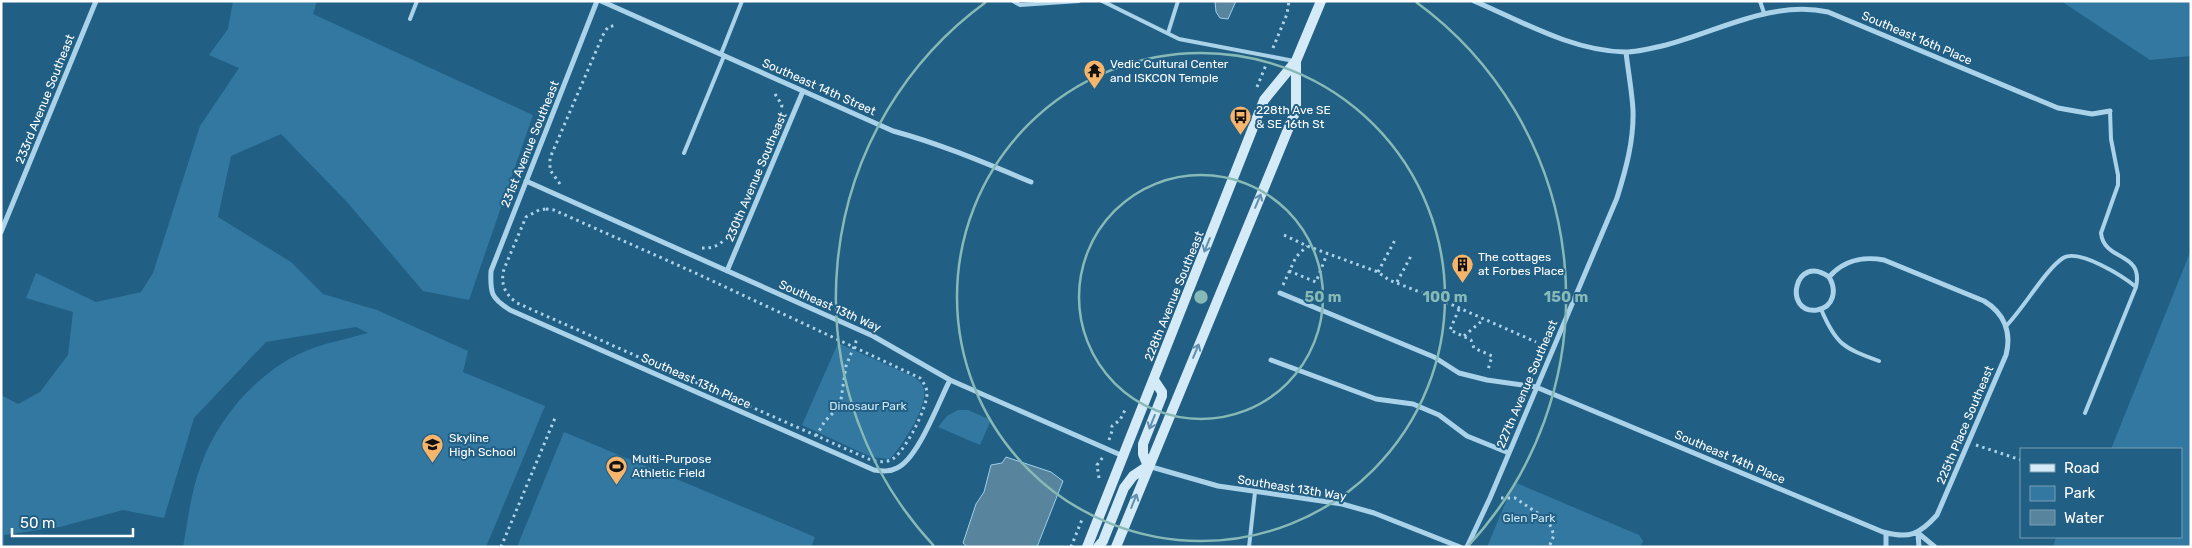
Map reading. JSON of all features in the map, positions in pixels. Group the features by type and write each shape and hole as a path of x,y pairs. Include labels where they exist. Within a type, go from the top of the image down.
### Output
{"main road":[{"name":"228th Avenue Southeast","path":"1087,547 1264,100 1296,61 1321,1"},
{"name":"228th Avenue Southeast","path":"1116,547 1296,110 1296,61"},
{"path":"1098,547 1103,541 1124,488 1133,476 1148,466 1143,454 1143,444 1162,396 1162,392 1154,380"}],"street":[{"name":"231st Avenue Southeast","path":"492,295 491,270 597,1"},
{"name":"Southeast 14th Street","path":"602,1 893,131 952,149 1031,182"},
{"name":"Southeast 16th Place","path":"1474,1 1566,40 1593,48 1626,52 1688,39 1714,28 1764,13 1813,8 1828,12 2058,108 2092,114 2110,111"},
{"name":"233rd Avenue Southeast","path":"1,232 95,2"},
{"name":"227th Avenue Southeast","path":"1467,547 1490,498 1617,198 1632,136 1633,110 1626,52"},
{"name":"230th Avenue Southeast","path":"727,270 803,91"},
{"name":"Southeast 13th Way","path":"526,181 860,331 896,348 950,380 1123,456"},
{"name":"225th Place Southeast","path":"1829,277 1836,269 1854,260 1870,257 1884,260 1984,301 1994,307 2002,316 2006,326 2009,343 2006,355 1937,515 1918,533"},
{"path":"1810,272 1823,273 1829,277 1834,289 1834,296 1830,302 1821,309 1813,310 1801,304 1795,292 1796,286 1804,275 1810,272"},
{"name":"Southeast 14th Place","path":"1280,293 1434,357 1459,373 1487,380 1536,387 1886,533 1898,536 1918,533"},
{"name":"Southeast 13th Place","path":"492,295 510,310 874,470 885,471 897,468 915,452 950,380"},
{"path":"1271,360 1376,399 1414,404 1439,415 1467,436 1509,453"},
{"name":"Southeast 13th Way","path":"1148,466 1203,483 1342,504 1374,513 1460,547"},
{"path":"1886,533 1886,547"},
{"path":"1918,533 1919,547"},
{"path":"1918,533 1934,547"}],"lane":[{"path":"410,19 417,1"},
{"path":"684,154 742,1"},
{"path":"1013,1 1020,4 1079,1"},
{"path":"1102,1 1180,39 1296,61"},
{"path":"1168,34 1178,1"},
{"path":"1760,1 1764,13"},
{"path":"2085,413 2120,330 2136,287 2138,275 2132,262 2108,249 2101,238 2101,233 2118,185 2118,175 2111,139 2110,111"},
{"path":"2006,326 2016,316 2048,273 2068,256 2087,259 2106,267 2136,287"},
{"path":"1821,309 1838,340 1851,350 1880,361"},
{"path":"1249,547 1255,492"}],"path":[{"path":"563,186 552,176 549,165 550,158 603,35 608,27 617,25"},
{"path":"775,94 782,104 778,119"},
{"path":"539,210 554,210 853,346 920,378 926,388 927,394 923,410 904,446 893,458 887,461 871,460 517,303 506,293 502,276 526,217 539,210"},
{"path":"699,247 711,248 718,246 726,238 732,227"},
{"path":"1284,235 1328,254 1378,272 1388,280 1397,282 1536,342"},
{"path":"1378,272 1395,240"},
{"path":"1280,293 1296,257 1308,246"},
{"path":"1289,271 1316,282 1328,254"},
{"path":"1397,282 1411,256"},
{"path":"1459,309 1450,330 1471,340 1474,348 1492,356 1488,367 1487,380"},
{"path":"1464,336 1483,320"},
{"path":"812,443 825,421 840,406 846,366 860,331"},
{"path":"501,547 554,418"},
{"path":"1968,442 2020,460"},
{"path":"1098,481 1100,472 1097,465 1101,463"},
{"path":"1490,498 1515,498 1548,520 1554,535 1549,547"},
{"path":"1071,547 1084,514"}],"green space":[{"path":"233,1 317,1 313,14 533,115 469,300 423,291 347,202 281,134 231,156 218,217 291,262 323,294 377,310 468,351 463,372 545,406 486,547 183,547 192,495 201,465 219,428 231,411 260,380 295,356 313,348 368,333 356,327 266,342 194,418 164,518 123,510 60,527 4,535 4,547 1,547 1,395 18,404 40,392 68,355 73,312 26,298 36,273 96,302 141,292 153,273 200,126 239,68 209,55 228,29"},
{"path":"2061,1 2191,1 2191,56 2150,60"},
{"path":"2191,250 2191,547 2053,547 2056,538 2182,538 2182,448 2111,448"},
{"name":"Dinosaur Park","path":"838,343 912,376 923,387 923,403 919,414 901,445 890,459 871,457 802,425"},
{"path":"958,410 968,410 991,420 980,445 938,427 947,416"},
{"name":"Multi-Purpose Athletic Field","path":"564,432 815,537 811,547 517,547"},
{"name":"Glen Park","path":"1514,482 1639,535 1643,541 1640,547 1487,547"}],"water":[{"path":"1215,1 1236,1 1228,19 1220,18 1216,12"},
{"path":"1006,457 1051,472 1063,481 1037,547 968,547 963,543 976,504 984,492 991,465 1002,463"}],"place":[{"name":"Vedic Cultural Center and ISKCON Temple","path":"1094,90"},
{"name":"228th Ave SE & SE 16th St","path":"1240,136"},
{"name":"The cottages at Forbes Place","path":"1462,283"},
{"name":"Skyline High School","path":"433,464"},
{"name":"Multi-Purpose Athletic Field","path":"616,485"}]}
